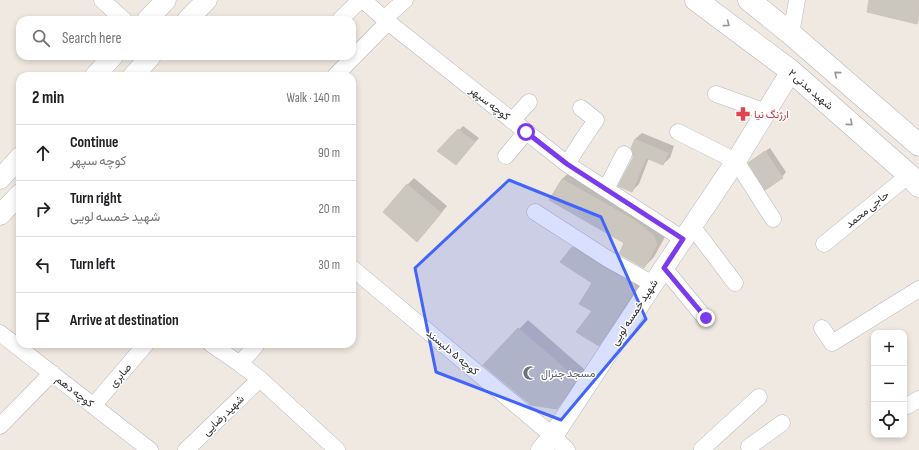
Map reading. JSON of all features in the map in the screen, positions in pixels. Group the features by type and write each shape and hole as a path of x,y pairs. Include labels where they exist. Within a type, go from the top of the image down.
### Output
{"main road":[{"name":"شهید مدنی ۲","path":"696,0 791,72 913,178"},
{"path":"749,0 791,34 919,145"}],"street":[{"path":"102,0 120,16"},
{"path":"151,16 166,0"},
{"path":"191,16 207,0"},
{"path":"344,16 362,0"},
{"name":"کوچه سپهر","path":"362,0 386,21 567,164 606,189 688,233 735,283"},
{"path":"356,53 405,0"},
{"path":"791,34 797,0"},
{"path":"99,72 109,60"},
{"path":"137,72 147,60"},
{"path":"339,72 350,60"},
{"name":"شهید خمسه لویی","path":"547,443 736,161 791,72"},
{"path":"716,94 766,112"},
{"path":"512,120 529,102"},
{"path":"567,164 596,120 582,108"},
{"path":"506,156 526,132"},
{"path":"678,132 736,161 773,219"},
{"path":"606,189 624,154"},
{"path":"0,179 16,161"},
{"name":"حاجی محمد","path":"824,244 913,178"},
{"path":"0,215 16,198"},
{"path":"535,212 608,259 658,276 706,318"},
{"name":"کوچه ۵ دلپسند","path":"356,272 547,443 567,450"},
{"path":"822,328 832,344 919,289"},
{"name":"کوچه دهم","path":"0,333 16,345"},
{"name":"کوچه دهم","path":"20,348 150,450"},
{"name":"صابری","path":"93,406 143,348"},
{"path":"217,348 260,379 337,450"},
{"path":"240,364 254,348"},
{"path":"0,426 52,373"},
{"name":"شهید رضایی","path":"186,450 260,379"},
{"path":"702,449 759,397"},
{"path":"749,447 782,424"}],"highlighted area":[{"path":"509,180 601,217 646,319 561,420 436,372 415,268"}],"building":[{"path":"869,0 919,0 919,17 917,24 867,12"},
{"path":"458,129 475,142 456,165 437,151"},
{"path":"635,139 668,153 663,165 646,158 632,192 618,186 633,158 631,148"},
{"path":"765,151 783,178 765,190 748,163"},
{"path":"562,179 636,221 654,236 657,245 644,268 619,254 624,243 549,200"},
{"path":"407,184 441,213 417,242 383,212"},
{"path":"572,247 603,267 634,284 635,290 599,346 576,332 592,311 579,304 592,283 560,262"},
{"name":"مسجد جنرال","path":"518,328 577,379 557,409 531,405 483,365"}],"place":[{"name":"ارژنگ نیا","path":"743,114"},
{"name":"مسجد جنرال","path":"530,373"}],"route":[{"path":"526,132 567,164 683,239 664,268 706,318"}]}
